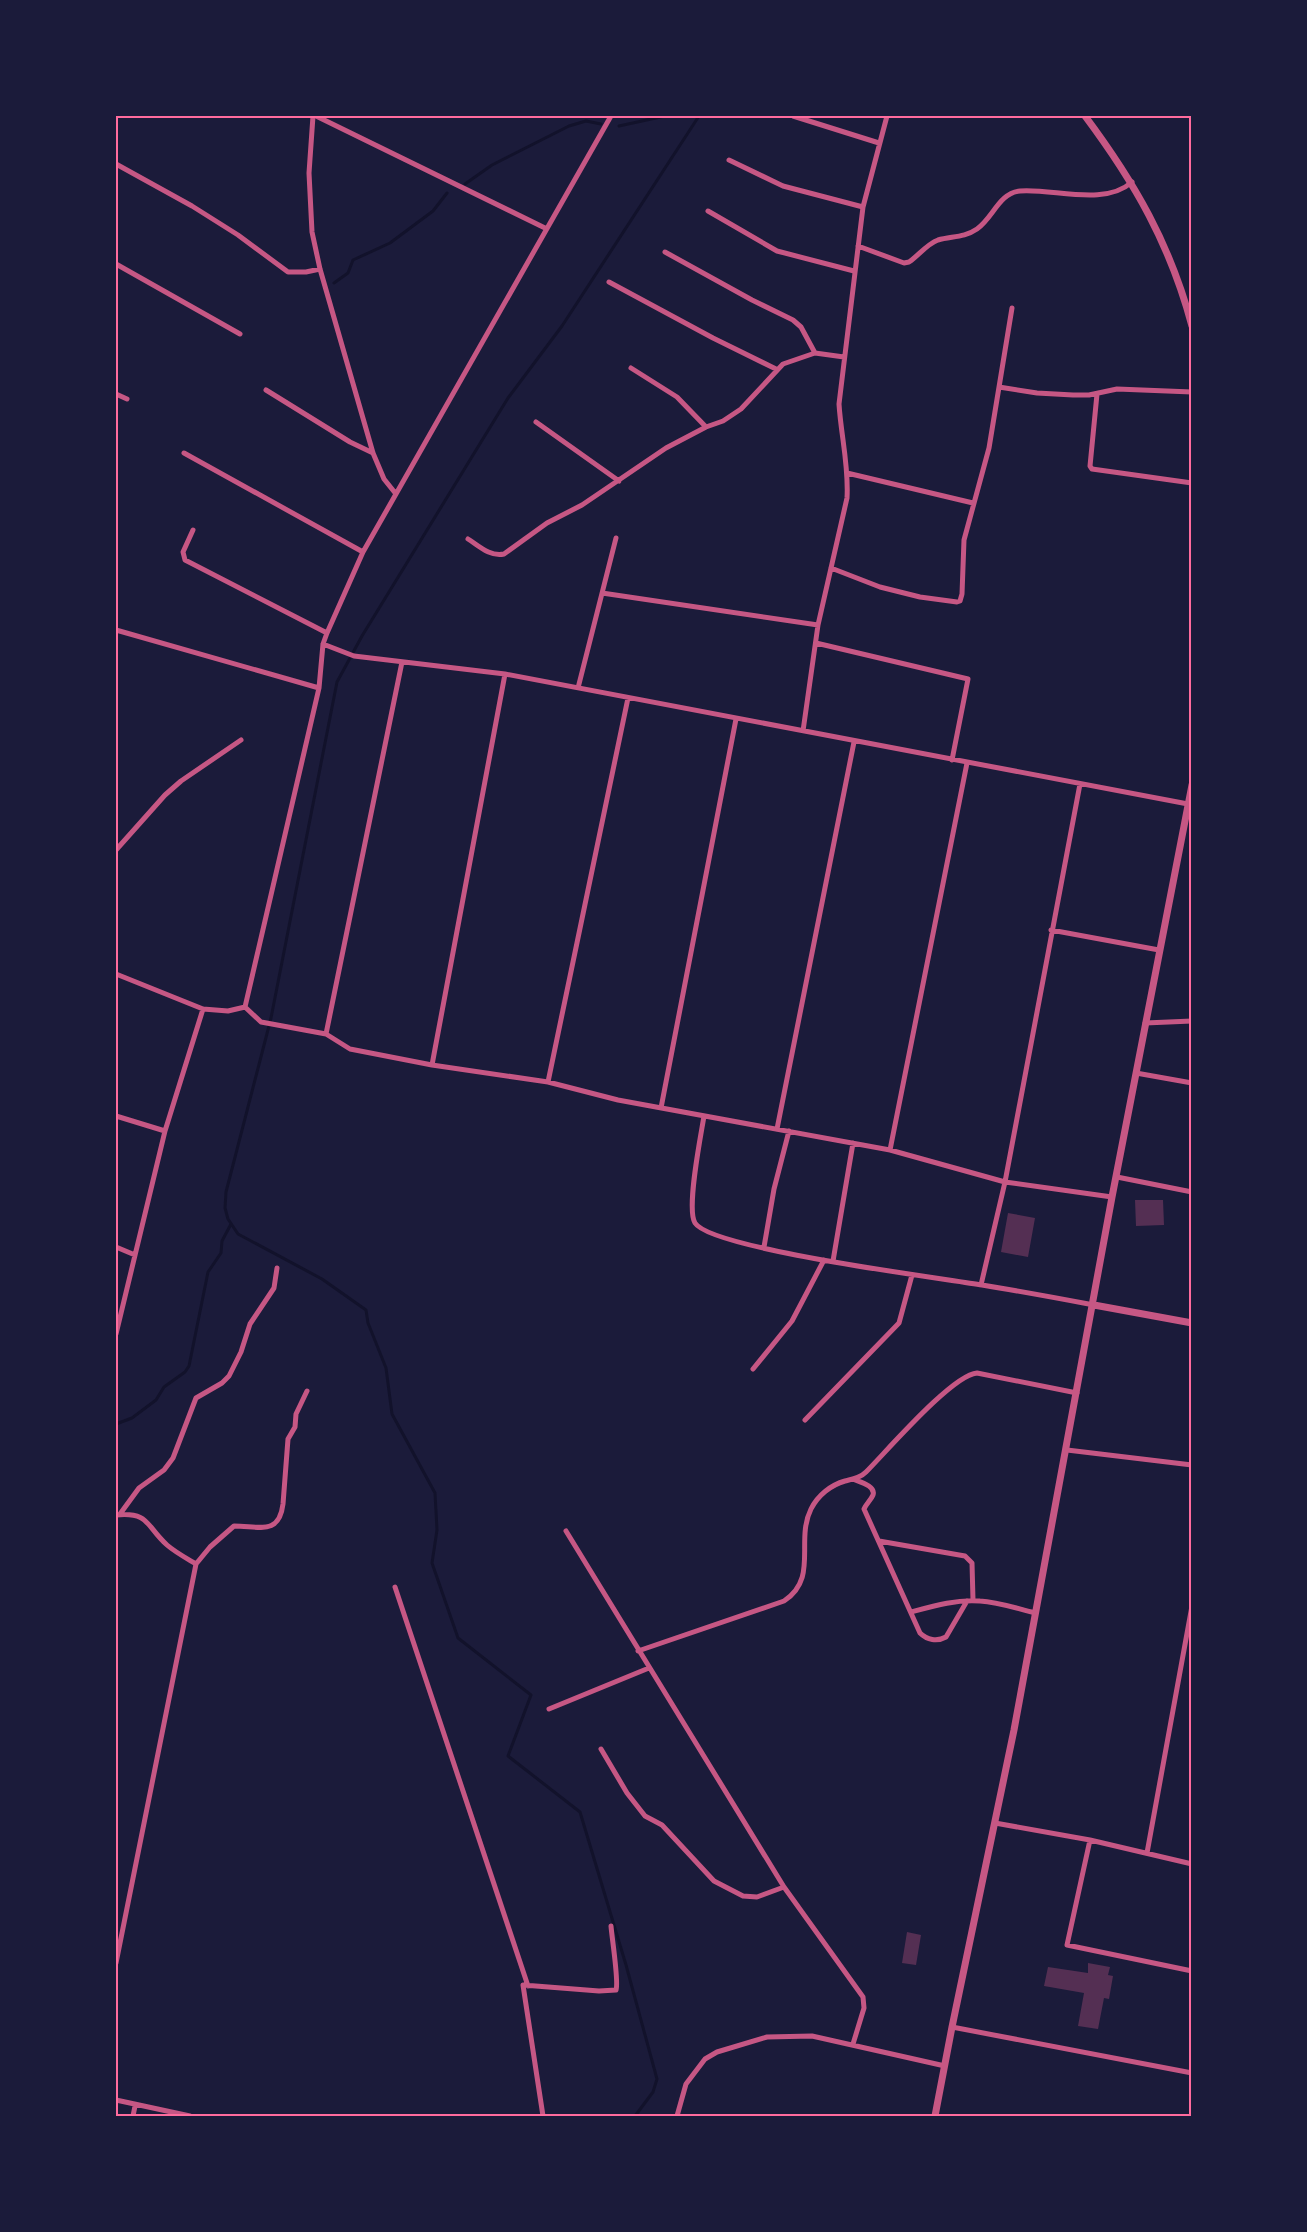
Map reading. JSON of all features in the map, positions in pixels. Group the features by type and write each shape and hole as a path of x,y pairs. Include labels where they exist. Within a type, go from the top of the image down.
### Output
{"street":[{"path":"396,495 384,479 373,453 320,269 312,232 310,205 314,116 545,228"},
{"path":"245,1007 319,688 323,644 327,633 363,552 545,228 611,116"},
{"path":"793,116 879,144"},
{"path":"803,731 818,625 847,498 848,472 840,430 839,404 863,207 887,116"},
{"path":"1085,116 1132,182 1152,219 1174,267 1191,326"},
{"path":"729,160 783,186 863,207"},
{"path":"116,164 238,235 288,272 320,269"},
{"path":"858,246 904,263 909,262 938,240 956,238 975,230 1012,192 1100,194 1116,191 1132,182"},
{"path":"708,211 777,251 854,271"},
{"path":"665,252 793,320 801,327 815,353"},
{"path":"116,264 240,334"},
{"path":"609,282 776,369"},
{"path":"831,568 880,587 948,601 960,601 964,540 989,448 1012,308"},
{"path":"468,539 489,552 504,554 547,523 572,511 666,448 706,427 723,421 741,409 783,364 815,353 844,357"},
{"path":"631,368 677,397 706,427"},
{"path":"999,387 1037,393 1081,395 1117,389 1191,392"},
{"path":"266,390 350,442 373,453"},
{"path":"116,394 127,399"},
{"path":"1097,394 1090,466 1092,469 1191,483"},
{"path":"536,422 619,481"},
{"path":"184,453 363,552"},
{"path":"848,472 973,503"},
{"path":"193,531 183,552 185,560 327,633"},
{"path":"578,688 616,538"},
{"path":"602,593 818,625"},
{"path":"116,630 319,688"},
{"path":"816,643 968,679 952,760"},
{"path":"323,644 354,656 505,674 1188,804"},
{"path":"326,1034 402,662"},
{"path":"432,1065 505,674"},
{"path":"549,1082 628,698"},
{"path":"662,1108 736,718"},
{"path":"116,850 165,795 181,781 242,740"},
{"path":"777,1129 854,742"},
{"path":"890,1150 967,763"},
{"path":"981,1285 1005,1182 1080,784"},
{"path":"935,2116 1036,1613 1112,1197 1191,786"},
{"path":"1052,930 1159,950"},
{"path":"116,974 203,1009 228,1011 245,1007"},
{"path":"245,1007 261,1022 326,1034 350,1049 432,1065 549,1082 618,1100 890,1150 1005,1182 1112,1197"},
{"path":"116,1334 165,1131 203,1009"},
{"path":"1145,1023 1191,1021"},
{"path":"1136,1073 1191,1083"},
{"path":"116,1116 165,1131"},
{"path":"704,1116 694,1178 692,1214 695,1224 703,1230 730,1241 833,1262 981,1285 1191,1323"},
{"path":"764,1247 774,1189 789,1131"},
{"path":"833,1262 853,1143"},
{"path":"1117,1177 1191,1192"},
{"path":"116,1247 135,1255"},
{"path":"753,1369 792,1321 824,1260"},
{"path":"118,1515 139,1488 164,1470 173,1458 196,1398 222,1383 229,1376 241,1352 250,1324 274,1288 277,1268"},
{"path":"805,1420 899,1323 912,1275"},
{"path":"638,1651 783,1601 794,1594 801,1584 804,1573 806,1522 811,1508 820,1496 833,1485 864,1474 963,1377 970,1373 977,1373 1077,1393"},
{"path":"116,1963 196,1564 210,1546 234,1526 272,1527 278,1523 282,1514 288,1439 295,1427 296,1414 307,1391"},
{"path":"1067,1450 1191,1465"},
{"path":"853,1479 871,1487 873,1491 864,1509 920,1633 925,1638 942,1639 970,1601 972,1563 969,1558 879,1541"},
{"path":"118,1515 140,1516 167,1545 196,1564"},
{"path":"566,1531 783,1887 863,1997 864,2008 853,2044"},
{"path":"395,1587 528,1986"},
{"path":"910,1612 970,1601 995,1603 1036,1613"},
{"path":"1147,1853 1191,1606"},
{"path":"549,1709 649,1668"},
{"path":"601,1749 627,1793 645,1816 662,1825 714,1881 744,1896 757,1897 783,1887"},
{"path":"995,1823 1090,1840 1191,1864"},
{"path":"1090,1840 1067,1945 1191,1971"},
{"path":"543,2116 523,1985 599,1991 616,1990 618,1984 611,1926"},
{"path":"952,2027 1191,2073"},
{"path":"677,2116 682,2094 689,2078 705,2059 717,2052 767,2037 812,2036 945,2066"},
{"path":"116,2100 135,2106 190,2116"},
{"path":"133,2116 135,2106"}],"building":[{"path":"1135,1200 1163,1200 1164,1225 1136,1226"},
{"path":"1008,1213 1035,1218 1028,1257 1001,1252"},
{"path":"907,1932 921,1935 916,1965 902,1963"},
{"path":"1088,1963 1110,1967 1108,1975 1113,1976 1109,1999 1104,1998 1098,2029 1078,2026 1084,1993 1044,1986 1048,1967 1088,1973"}],"waterway":[{"path":"619,126 665,116"},
{"path":"635,2116 653,2092 657,2079 626,1965 580,1812 508,1756 531,1695 458,1638 432,1563 437,1530 435,1493 392,1414 386,1368 368,1323 366,1310 322,1279 238,1234 228,1219 225,1208 226,1192 271,1018 337,682 362,636 508,398 562,326 699,116"},
{"path":"465,184 492,165 569,126 586,121 601,124"},
{"path":"334,283 348,273 353,260 390,243 433,211 447,193"},
{"path":"116,1424 132,1418 156,1400 164,1387 185,1372 189,1366 208,1272 221,1253 222,1241 231,1224"}]}
